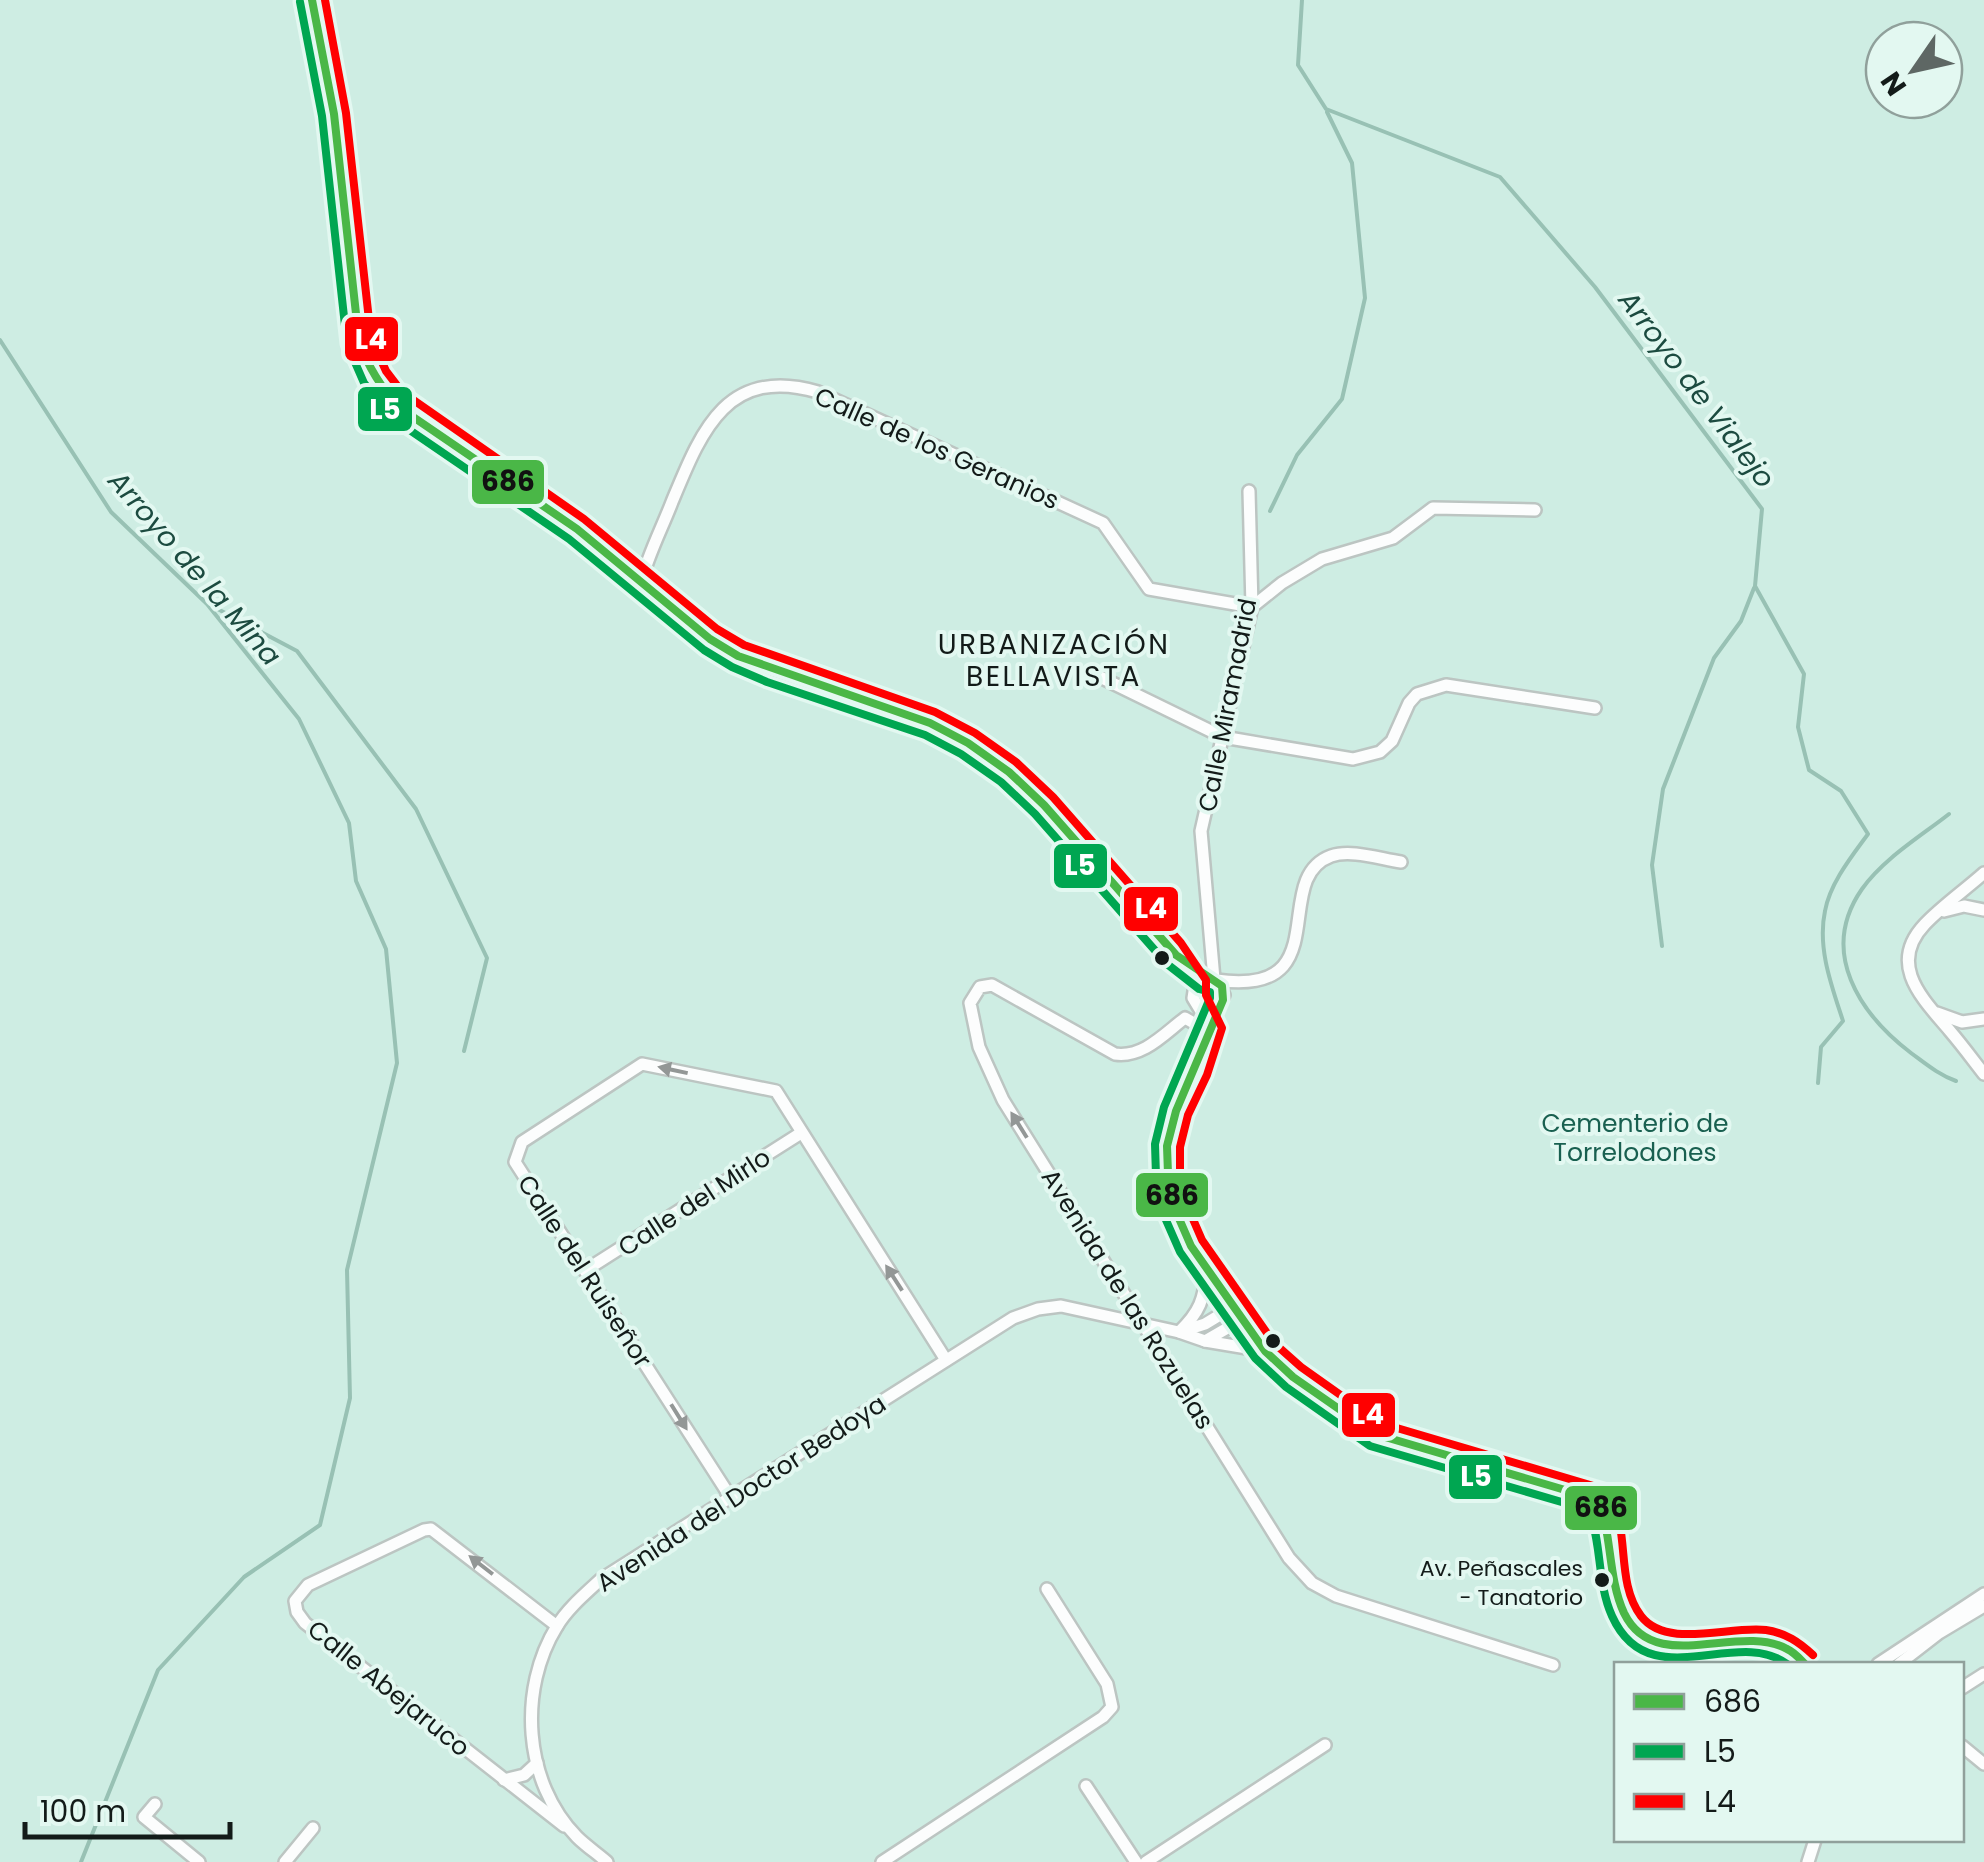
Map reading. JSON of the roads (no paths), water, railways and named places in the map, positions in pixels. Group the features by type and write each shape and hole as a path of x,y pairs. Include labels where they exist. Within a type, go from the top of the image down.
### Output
{"street":[{"path":"312,0 334,114 359,341 367,367 380,388 400,408 577,529 710,639 738,656 930,723 995,762 1044,805 1176,955 1207,981 1222,1000"},
{"name":"Calle de los Geranios","path":"641,582 680,484 712,419 741,395 778,385 818,392 1103,523 1149,588 1252,606"},
{"name":"Calle Miramadrid","path":"1207,981 1202,831 1252,606 1249,491"},
{"path":"1252,606 1322,559 1393,538 1432,508 1535,510"},
{"path":"1098,676 1223,737 1353,759 1370,757 1392,741 1408,703 1417,694 1446,685 1596,708"},
{"path":"1207,981 1259,981 1285,963 1298,937 1302,889 1318,863 1342,854 1401,862"},
{"path":"1984,873 1917,934 1909,962 1915,990 1984,1074"},
{"path":"1937,914 1964,906 1984,910"},
{"path":"1207,981 1192,998 1210,1026"},
{"path":"1200,1008 1211,1010 1242,984"},
{"name":"Avenida de las Rozuelas","path":"1200,1008 1141,1052 1129,1056 1116,1054 992,985 980,987 970,1003 989,1074 1289,1558 1312,1583 1336,1596 1553,1666"},
{"path":"1222,1000 1176,1111 1167,1146 1168,1174 1174,1206 1191,1246 1265,1351 1294,1377 1375,1434 1599,1500 1606,1516 1622,1610 1635,1631 1652,1641 1676,1645 1762,1642 1782,1645 1797,1653 1804,1662"},
{"path":"1933,1011 1962,1022 1984,1019"},
{"path":"1186,1018 1200,1026 1206,1040"},
{"name":"Calle del Ruiseñor","path":"730,1498 515,1162 522,1142 642,1064 776,1092 946,1360"},
{"name":"Calle del Mirlo","path":"586,1270 801,1133"},
{"path":"1179,1332 1197,1315 1204,1300 1207,1271"},
{"name":"Avenida del Doctor Bedoya","path":"608,1862 576,1836 552,1801 537,1762 531,1717 534,1683 558,1626 600,1580 1013,1318 1038,1308 1061,1306 1179,1332 1206,1342 1265,1351"},
{"path":"1179,1332 1205,1324 1234,1307"},
{"path":"1206,1342 1243,1320"},
{"name":"Calle Abejaruco","path":"558,1626 432,1529 308,1585 294,1601 305,1623 576,1836"},
{"path":"882,1862 1103,1718 1112,1708 1107,1684 1048,1589"},
{"path":"1882,1662 1984,1594"},
{"path":"1902,1662 1984,1606"},
{"path":"1146,1862 1325,1745"},
{"path":"1964,1748 1984,1764"},
{"path":"504,1780 524,1775 537,1762"},
{"path":"1086,1786 1136,1862"},
{"path":"155,1804 144,1817 199,1862"},
{"path":"285,1862 313,1828"}],"waterway":[{"name":"Arroyo de Vialejo","path":"1302,0 1298,65 1326,109 1500,177 1595,287 1762,509 1755,586 1804,674 1798,727 1809,770 1841,791 1868,834 1837,880 1825,911 1824,953 1843,1021 1821,1047 1818,1083"},
{"path":"1270,511 1297,455 1342,399 1365,298 1352,163 1327,112"},
{"name":"Arroyo de la Mina","path":"0,340 111,512 207,604 299,719 349,823 356,881 386,949 397,1063 347,1270 350,1398 320,1525 244,1577 158,1670 81,1862"},
{"path":"1662,946 1652,865 1663,789 1714,658 1741,621 1754,588"},
{"path":"212,606 297,651 416,809 487,958 464,1051"},
{"path":"1949,814 1871,878 1849,913 1844,936 1845,958 1861,1001 1892,1037 1956,1081"}],"place":[{"name":"Av. Peñascales - Tanatorio","path":"1602,1580"}],"district":[{"name":"URBANIZACIÓN BELLAVISTA","path":"1054,660"}],"park label":[{"name":"Cementerio de Torrelodones","path":"1635,1138"}]}
